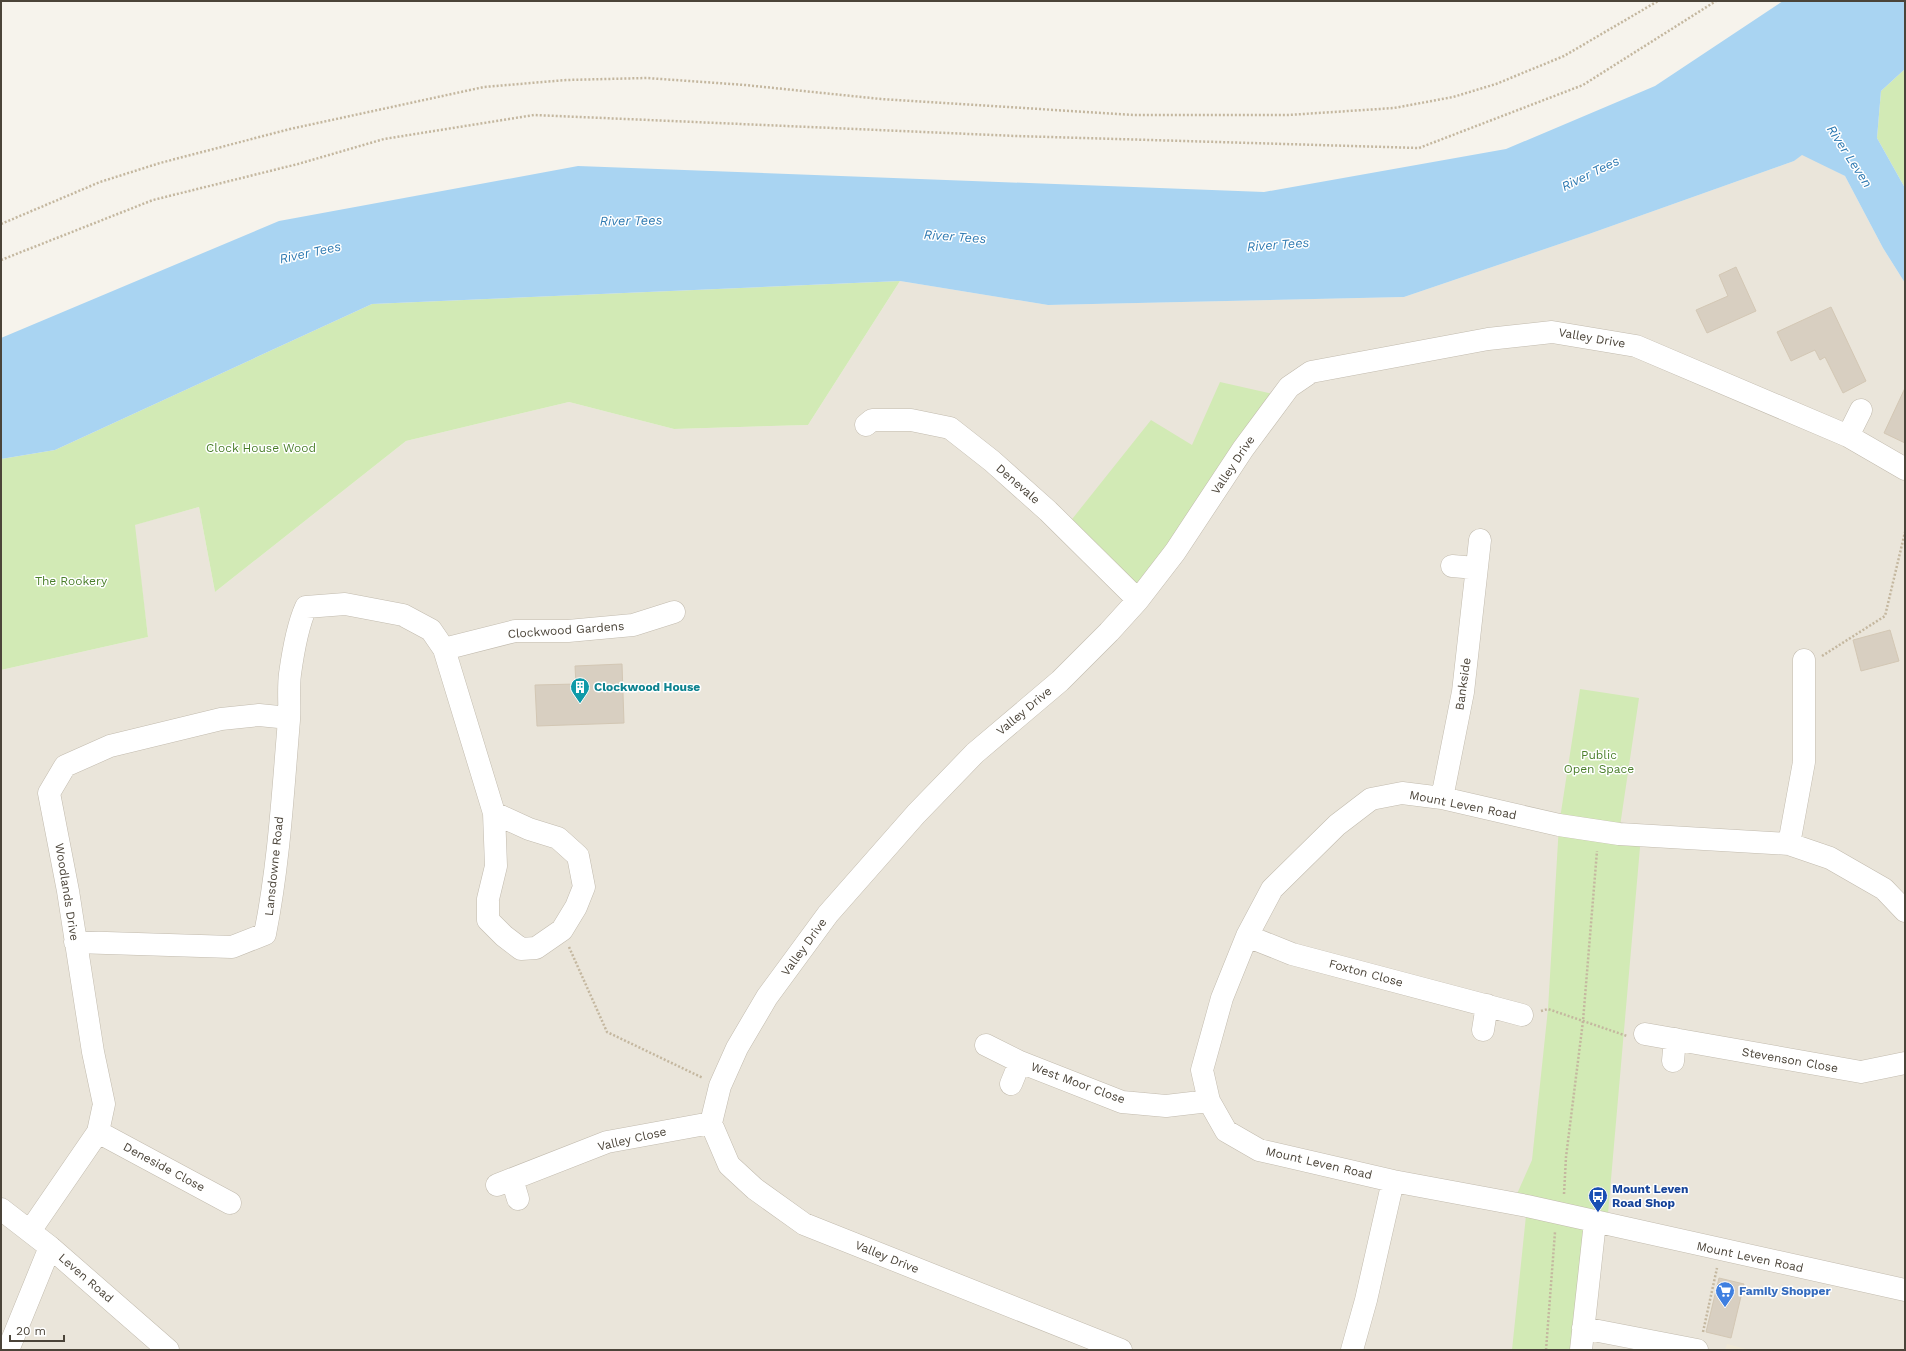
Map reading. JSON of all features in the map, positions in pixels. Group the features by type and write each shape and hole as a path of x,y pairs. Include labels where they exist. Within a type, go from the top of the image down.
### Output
{"street":[{"name":"Valley Drive","path":"1121,1350 804,1224 755,1190 729,1165 711,1122 720,1086 736,1048 767,997 828,914 916,814 975,752 1060,681 1109,632 1138,600 1176,552 1243,449 1289,387 1310,372 1488,339 1552,332 1636,346 1848,436 1905,469"},
{"path":"1848,436 1861,410"},
{"name":"Denevale","path":"870,427 911,420 950,428 1048,511 1138,600"},
{"name":"Bankside","path":"1442,798 1463,692 1480,540"},
{"path":"1452,566 1476,568"},
{"name":"Lansdowne Road","path":"75,942 232,947 265,934 271,906 289,718 290,674 299,621 306,607 345,604 403,615 431,630 444,649"},
{"name":"Clockwood Gardens","path":"444,649 515,631 568,631 633,625 666,608"},
{"path":"444,649 494,813 496,866 488,899 488,920 504,936 521,949 536,948 562,930 576,907 584,887 578,856 558,838 529,829 494,813"},
{"path":"1789,844 1804,762 1804,659"},
{"name":"Woodlands Drive","path":"30,1231 98,1132 104,1104 93,1052 68,891 49,793 65,766 110,746 221,719 259,715 289,718"},
{"name":"Mount Leven Road","path":"1905,911 1884,889 1836,861 1789,844 1640,836 1599,831 1559,824 1442,798 1402,793 1371,799 1337,825 1272,889 1247,936 1222,998 1202,1070 1208,1101 1226,1131 1259,1150 1393,1180 1560,1213 1905,1290"},
{"name":"Foxton Close","path":"1247,936 1292,954 1522,1015"},
{"path":"1483,1030 1487,1005"},
{"name":"Stevenson Close","path":"1645,1034 1861,1072 1905,1063"},
{"path":"1673,1061 1674,1039"},
{"name":"West Moor Close","path":"986,1045 1020,1062 1122,1102 1166,1106 1208,1101"},
{"name":"West Moor Close","path":"1011,1084 1020,1062"},
{"name":"Valley Close","path":"509,1188 607,1142 711,1122"},
{"name":"Deneside Close","path":"98,1132 230,1203"},
{"path":"1358,1349 1393,1180"},
{"name":"Leven Road","path":"1,1208 50,1247 168,1350"},
{"path":"1581,1350 1596,1222"},
{"path":"8,1350 50,1247"},
{"path":"1583,1328 1692,1346"}],"path":[{"path":"1,224 100,182 160,163 290,129 484,87 566,80 647,78 745,85 881,99 1134,115 1288,115 1387,108 1453,97 1496,84 1564,56 1658,1"},
{"path":"1,260 153,200 298,164 384,139 534,115 1024,136 1419,148 1582,85 1716,1"},
{"path":"1804,659 1885,616 1905,532"},
{"path":"1546,1350 1556,1231 1564,1195 1566,1158 1583,1021 1599,831"},
{"path":"562,930 607,1032 720,1086"},
{"path":"1522,1015 1548,1009 1626,1036 1645,1034"},
{"path":"1692,1346 1721,1250"}],"shaded area":[{"path":"1802,154 1845,176 1883,248 1905,283 1905,1350 1,1350 1,670 148,637 134,525 199,507 215,592 406,441 569,402 674,429 808,425 900,281 1048,305 1404,297 1589,234 1794,161"},
{"path":"1727,1344 1750,1350 1725,1350"}],"green space":[{"path":"1905,69 1905,188 1877,138 1881,91"},
{"name":"Clock House Wood","path":"900,281 808,425 674,429 569,402 406,441 215,592 199,507 135,525 148,637 1,670 1,459 55,450 372,304"},
{"path":"1220,382 1282,396 1138,600 1065,528 1151,420 1192,445"},
{"name":"Public Open Space","path":"1580,689 1639,698 1619,833 1641,836 1607,1225 1596,1222 1581,1350 1512,1350 1527,1206 1513,1203 1532,1160 1548,1009 1559,825"}],"water":[{"path":"1783,1 1905,1 1905,69 1881,91 1877,138 1905,188 1905,283 1883,248 1845,176 1802,155 1794,161 1589,234 1404,297 1048,305 900,281 372,304 55,450 1,459 1,338 279,221 578,166 1264,192 1506,149 1655,86"}],"building":[{"path":"1736,267 1756,311 1707,333 1696,310 1728,296 1719,275"},
{"path":"1831,307 1866,381 1843,393 1825,357 1820,360 1815,350 1791,361 1777,332"},
{"path":"1905,388 1905,443 1884,433"},
{"path":"1890,630 1899,661 1861,671 1853,640"},
{"name":"Clockwood House","path":"622,664 624,723 537,726 535,685 576,684 575,666"},
{"name":"Family Shopper","path":"1719,1278 1744,1284 1731,1338 1706,1332"}],"place":[{"name":"Clockwood House","path":"580,704"},
{"name":"Mount Leven Road Shop","path":"1598,1213"},
{"name":"Family Shopper","path":"1725,1308"}],"water label":[{"name":"River Leven","path":"1850,156"},
{"name":"River Tees","path":"1590,173"},
{"name":"River Tees","path":"631,220"},
{"name":"River Tees","path":"955,236"},
{"name":"River Tees","path":"1278,244"},
{"name":"River Tees","path":"310,252"}],"park label":[{"name":"The Rookery","path":"71,581"}]}
